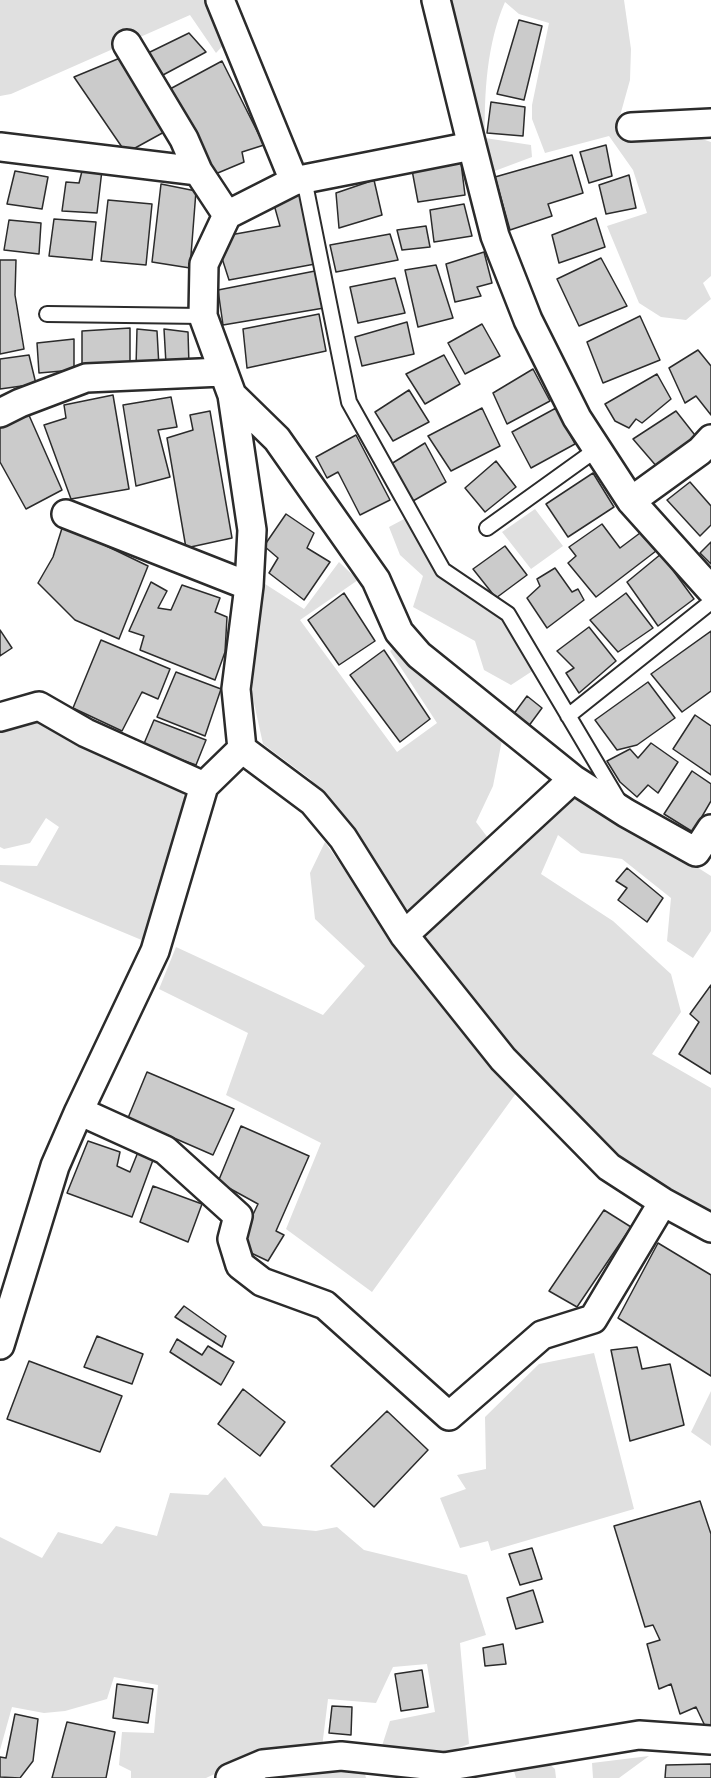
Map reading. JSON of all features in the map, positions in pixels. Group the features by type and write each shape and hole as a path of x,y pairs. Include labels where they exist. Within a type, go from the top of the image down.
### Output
{"street":[{"path":"220,0 299,180"},
{"path":"436,0 495,236 528,320 577,418 631,501 711,590"},
{"path":"127,44 184,139 198,171 227,215"},
{"path":"631,127 711,123"},
{"path":"471,146 299,180 227,215 204,264 203,316 227,384 252,530 249,586 236,689 242,749 313,802 343,838 404,935 503,1059 609,1167 663,1202 711,1228"},
{"path":"0,147 198,171"},
{"path":"0,413 86,378 227,384 277,439 376,580 399,632 419,654 573,778 626,813 704,856 711,829"},
{"path":"631,501 700,451 711,439"},
{"path":"66,514 249,586"},
{"path":"0,717 39,706 86,733 204,786"},
{"path":"0,1345 55,1166 155,951 204,786 242,749"},
{"path":"404,935 573,778"},
{"path":"79,1111 165,1150 238,1216 232,1239 240,1265 262,1282 325,1305 449,1416 542,1335 593,1319 663,1202"},
{"path":"230,1778 263,1764 341,1756 444,1767 639,1735 711,1740"}],"lane":[{"path":"299,180 349,402 443,570 508,614 626,813"},
{"path":"47,314 203,316"},
{"path":"487,528 597,448"},
{"path":"568,716 711,602"}],"shaded area":[{"path":"0,0 205,0 227,41 216,53 190,15 11,94 0,96"},
{"path":"450,0 624,0 631,49 630,80 618,123 629,137 696,137 711,142 711,276 703,283 711,299 686,320 661,317 639,303 607,226 647,213 633,170 609,136 545,153 532,119 532,105 549,23 519,14 505,2 490,51 485,104 485,138 531,145 532,157 492,172"},
{"path":"535,509 563,546 531,569 502,532"},
{"path":"406,518 439,575 506,619 534,670 511,685 484,670 475,641 413,607 423,576 400,555 389,527"},
{"path":"339,562 358,580 300,620 397,752 437,723 390,651 398,644 503,735 493,786 476,822 488,838 408,914 345,820 310,779 263,744 252,694 262,582 304,609"},
{"path":"37,720 183,794 188,813 144,941 0,881 0,865 37,866 59,827 46,818 30,843 4,849 0,847 0,733 7,727"},
{"path":"575,790 711,876 711,931 693,958 667,941 671,898 622,859 581,853 558,835 541,874 613,921 671,974 681,1012 652,1054 711,1088 711,1219 612,1158 515,1057 418,936"},
{"path":"325,842 385,929 517,1092 372,1292 286,1229 321,1143 226,1095 248,1033 159,989 176,947 323,1015 365,966 315,919 310,873"},
{"path":"594,1353 634,1509 491,1551 488,1541 460,1548 440,1498 466,1489 457,1475 486,1469 485,1417 539,1364"},
{"path":"711,1391 711,1446 691,1432"},
{"path":"225,1477 263,1526 316,1531 337,1527 364,1550 467,1575 486,1635 460,1643 469,1744 436,1757 380,1752 390,1721 435,1712 427,1664 393,1667 376,1703 328,1699 322,1747 266,1750 206,1778 131,1778 131,1771 119,1765 122,1732 154,1733 158,1685 114,1677 107,1699 65,1711 44,1713 12,1707 0,1750 0,1537 42,1558 58,1532 102,1544 116,1526 157,1536 170,1493 208,1495"},
{"path":"649,1756 619,1778 593,1778 592,1763"},
{"path":"548,1763 555,1769 556,1778 516,1778 514,1771"},
{"path":"332,1766 365,1774 366,1778 289,1778"}],"building":[{"path":"519,20 542,26 524,100 497,94"},
{"path":"189,33 206,52 163,75 148,53"},
{"path":"120,58 166,131 126,153 74,77"},
{"path":"222,61 264,145 242,152 244,162 213,175 170,89"},
{"path":"491,102 525,107 523,136 487,133"},
{"path":"606,145 612,176 589,183 580,152"},
{"path":"572,155 583,193 548,204 552,216 510,230 495,177"},
{"path":"461,163 465,195 418,202 412,170"},
{"path":"83,167 102,170 97,213 62,211 66,182 79,183"},
{"path":"15,171 48,177 42,209 7,204"},
{"path":"629,175 636,208 606,214 599,185"},
{"path":"374,180 382,215 339,228 336,193"},
{"path":"161,184 196,191 190,268 152,262"},
{"path":"301,193 315,264 229,280 220,252 230,235 280,226 273,201"},
{"path":"108,200 152,204 146,265 101,261"},
{"path":"464,204 472,236 434,242 430,210"},
{"path":"596,218 605,247 559,263 552,235"},
{"path":"54,219 96,222 92,260 49,256"},
{"path":"9,220 41,223 39,254 4,250"},
{"path":"426,226 430,247 402,250 397,230"},
{"path":"390,234 398,260 336,272 330,245"},
{"path":"484,252 492,283 477,287 481,296 455,302 446,264"},
{"path":"601,258 627,306 579,326 557,279"},
{"path":"0,260 16,260 15,295 24,349 0,354"},
{"path":"436,265 453,318 418,327 405,270"},
{"path":"315,271 324,308 223,325 218,290"},
{"path":"395,278 405,313 358,323 350,287"},
{"path":"319,314 326,351 247,368 243,329"},
{"path":"640,316 660,360 603,383 587,342"},
{"path":"407,322 414,354 362,366 355,337"},
{"path":"482,324 500,356 465,374 448,343"},
{"path":"130,328 130,369 82,369 82,331"},
{"path":"137,329 157,331 159,367 136,367"},
{"path":"164,329 188,332 189,365 166,364"},
{"path":"74,339 74,370 39,373 37,343"},
{"path":"698,350 711,366 711,415 696,396 685,403 669,368"},
{"path":"29,355 36,384 0,389 0,359"},
{"path":"444,355 460,384 425,404 406,374"},
{"path":"533,369 550,401 507,424 493,393"},
{"path":"657,374 671,399 642,423 636,419 629,428 615,421 605,404"},
{"path":"409,390 429,422 393,441 375,412"},
{"path":"113,395 129,489 71,499 44,425 66,418 64,405"},
{"path":"171,397 177,427 158,430 170,477 136,486 123,405"},
{"path":"482,408 500,446 451,471 428,436"},
{"path":"556,408 575,444 531,468 512,432"},
{"path":"210,411 232,538 186,548 167,438 193,430 190,415"},
{"path":"676,411 698,439 658,468 633,439"},
{"path":"28,413 62,490 26,509 0,462 0,427"},
{"path":"356,435 390,500 360,515 338,472 327,478 316,457"},
{"path":"425,443 446,482 413,501 391,464"},
{"path":"496,461 516,487 485,512 465,488"},
{"path":"593,473 614,507 568,537 546,504"},
{"path":"690,482 711,506 711,525 700,536 667,500"},
{"path":"286,514 314,533 307,548 330,562 304,600 269,573 278,558 264,546"},
{"path":"602,524 620,548 640,533 656,551 596,597 568,563 576,556 569,547"},
{"path":"63,525 148,566 119,639 75,620 38,583 53,557"},
{"path":"711,542 711,564 700,553"},
{"path":"505,546 527,575 496,598 473,569"},
{"path":"661,554 694,599 658,626 627,582"},
{"path":"555,568 572,592 578,589 584,600 547,628 527,598 540,586 537,579"},
{"path":"151,582 167,591 158,608 171,610 182,585 220,598 215,612 227,617 225,652 215,680 140,650 144,636 129,631"},
{"path":"344,593 375,641 339,665 308,620"},
{"path":"626,593 653,628 618,652 590,620"},
{"path":"589,627 616,661 579,693 566,673 574,668 557,651"},
{"path":"0,630 12,648 0,656"},
{"path":"711,631 711,691 682,712 651,674"},
{"path":"101,640 170,669 158,699 142,692 122,731 73,708"},
{"path":"384,650 430,719 400,742 350,675"},
{"path":"176,672 221,689 205,736 157,717"},
{"path":"648,682 675,718 637,745 617,750 595,720"},
{"path":"527,696 542,708 528,727 513,715"},
{"path":"695,715 711,726 711,775 673,749"},
{"path":"154,720 206,740 196,765 143,746"},
{"path":"651,743 678,762 658,793 648,785 637,797 620,782 607,761 630,749 638,758"},
{"path":"692,771 711,784 711,801 693,832 664,814"},
{"path":"627,868 663,898 647,922 618,900 627,888 616,881"},
{"path":"711,985 711,1074 679,1054 699,1022 690,1014"},
{"path":"147,1072 234,1109 213,1155 128,1118"},
{"path":"241,1126 309,1156 276,1231 284,1235 268,1261 249,1252 249,1245 241,1240 258,1204 218,1182"},
{"path":"88,1141 120,1152 117,1166 130,1172 138,1152 153,1160 132,1217 67,1193"},
{"path":"153,1186 202,1204 188,1242 140,1222"},
{"path":"604,1210 631,1227 577,1307 549,1291"},
{"path":"658,1243 711,1275 711,1376 618,1318"},
{"path":"184,1306 226,1336 222,1347 175,1317"},
{"path":"97,1336 143,1354 132,1384 84,1367"},
{"path":"177,1339 202,1355 208,1346 234,1362 221,1385 170,1352"},
{"path":"637,1347 642,1369 670,1364 684,1425 630,1441 611,1350"},
{"path":"29,1361 122,1396 100,1452 7,1419"},
{"path":"243,1389 285,1422 260,1456 218,1424"},
{"path":"387,1411 428,1450 374,1507 331,1466"},
{"path":"700,1501 711,1534 711,1727 705,1726 696,1707 680,1714 671,1684 659,1689 647,1644 660,1640 653,1625 645,1627 614,1526"},
{"path":"532,1548 542,1579 520,1585 509,1554"},
{"path":"533,1590 543,1622 516,1629 507,1598"},
{"path":"503,1644 506,1664 485,1666 483,1648"},
{"path":"422,1670 428,1707 401,1711 395,1674"},
{"path":"117,1684 153,1689 148,1723 113,1718"},
{"path":"332,1706 352,1707 351,1735 329,1733"},
{"path":"15,1714 38,1719 33,1761 20,1778 0,1777 0,1757 6,1758"},
{"path":"67,1722 115,1732 106,1778 52,1778"},
{"path":"711,1764 711,1778 665,1778 666,1765"}]}
